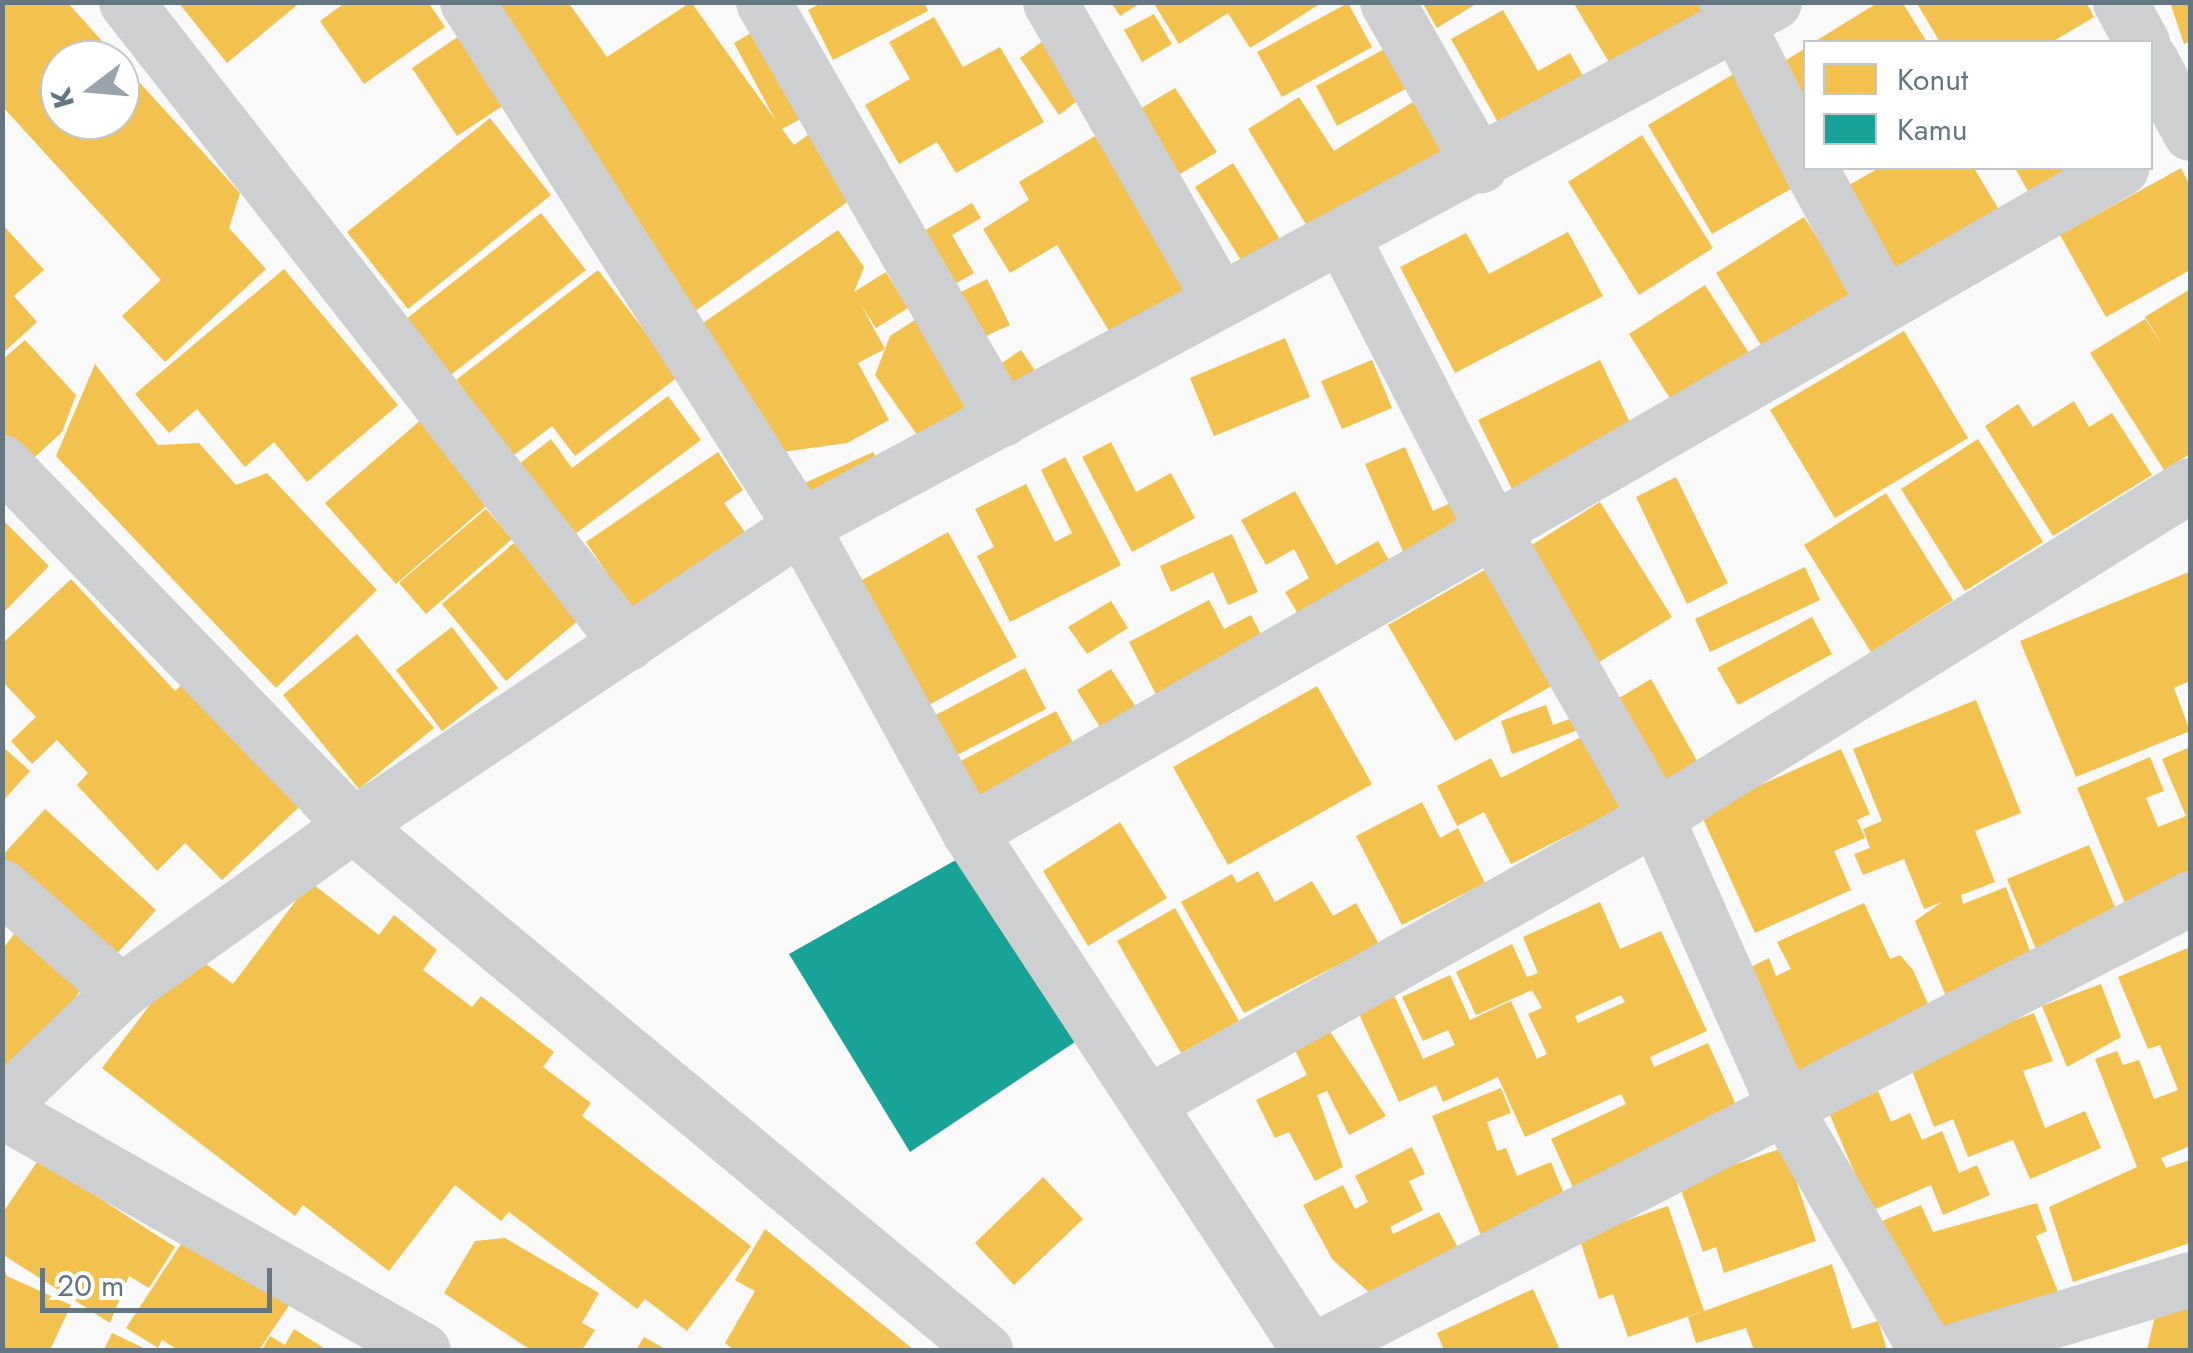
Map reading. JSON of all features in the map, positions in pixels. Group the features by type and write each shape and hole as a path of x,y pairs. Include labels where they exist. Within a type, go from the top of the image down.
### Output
{"street":[{"path":"126,2 627,643"},
{"path":"466,2 801,526 970,832 1311,1350 2190,898"},
{"path":"764,2 1003,419"},
{"path":"1050,2 1218,297"},
{"path":"1387,2 1480,165"},
{"path":"2120,2 2141,40"},
{"path":"423,1350 2,1108 122,991 353,824 801,526 1003,419 1218,297 1342,238 1480,165 1746,10 1803,152"},
{"path":"2153,67 2180,135"},
{"path":"1811,170 1884,304"},
{"path":"970,832 2118,170"},
{"path":"1342,238 1492,529 1656,817 1784,1108 1926,1350"},
{"path":"2,462 353,824 985,1350"},
{"path":"1147,1103 1656,817 2190,485"},
{"path":"2,887 122,991"},
{"path":"1954,1350 2190,1279"}],"building: Konut":[{"path":"2,2 67,2 101,40 40,40 40,140 140,140 140,83 240,193 229,228 266,269 165,362 122,316 161,280 2,106"},
{"path":"178,2 295,2 297,5 227,63"},
{"path":"346,2 428,2 445,27 364,84 320,21"},
{"path":"462,2 568,2 607,57 691,2 776,121 734,43 773,20 821,108 782,129 794,145 812,132 857,195 687,317"},
{"path":"823,2 924,2 928,11 833,60 808,10"},
{"path":"1111,2 1142,2 1120,16"},
{"path":"1153,2 1323,2 1250,48 1228,13 1179,44"},
{"path":"1422,2 1479,2 1437,28"},
{"path":"1573,2 1702,2 1712,20 1618,77"},
{"path":"1879,2 1902,2 1926,40 1817,40"},
{"path":"1916,2 2086,2 2094,17 2055,40 1939,40"},
{"path":"2170,2 2190,2 2190,42 2184,44"},
{"path":"1348,3 1372,47 1282,97 1257,52"},
{"path":"1503,10 1538,71 1570,53 1592,92 1508,140 1451,39"},
{"path":"1154,14 1172,44 1142,62 1124,30"},
{"path":"934,17 963,67 1000,47 1044,122 956,173 937,142 899,164 865,105 910,79 889,42"},
{"path":"462,34 507,103 457,136 412,68"},
{"path":"1401,40 1422,80 1337,126 1316,86"},
{"path":"1043,41 1081,98 1059,115 1020,58"},
{"path":"1803,50 1803,129 1768,71"},
{"path":"1737,72 1801,183 1712,234 1648,125"},
{"path":"1175,88 1217,152 1175,177 1135,112"},
{"path":"1424,95 1460,156 1318,244 1248,129 1299,97 1334,151"},
{"path":"490,118 551,195 408,309 347,232"},
{"path":"1642,135 1713,248 1639,295 1568,182"},
{"path":"1095,136 1198,309 1123,354 1057,245 1010,273 983,229 1029,200 1019,182"},
{"path":"1233,163 1283,244 1246,268 1195,187"},
{"path":"2181,168 2190,186 2190,270 2106,317 2060,235"},
{"path":"1875,170 1975,170 2004,218 1896,280 1842,189"},
{"path":"2016,170 2097,170 2035,204"},
{"path":"972,203 981,218 952,235 974,273 948,288 917,235"},
{"path":"541,213 586,270 430,391 387,334"},
{"path":"1804,217 1858,302 1769,358 1716,273"},
{"path":"2,224 44,270 14,296 37,322 2,354"},
{"path":"838,230 864,267 854,292 886,272 908,308 876,328 861,305 885,349 858,363 889,420 847,443 782,452 697,327"},
{"path":"1568,232 1603,296 1455,373 1400,267 1466,233 1489,274"},
{"path":"284,269 398,405 307,482 274,442 245,467 197,409 169,433 135,394"},
{"path":"598,270 679,376 575,456 552,426 505,462 447,387"},
{"path":"987,279 1010,325 979,339 957,294"},
{"path":"1705,285 1754,361 1678,411 1629,334"},
{"path":"2190,289 2190,454 2164,470 2090,353 2145,319 2165,349 2145,317"},
{"path":"927,312 982,415 923,443 875,375 890,336"},
{"path":"1904,331 1968,438 1835,518 1770,410"},
{"path":"1285,338 1310,397 1214,436 1190,378"},
{"path":"25,340 76,395 62,432 25,466 2,442 2,360"},
{"path":"1021,350 1047,388 1017,407 992,370"},
{"path":"1372,360 1392,408 1342,429 1321,381"},
{"path":"1600,360 1635,433 1514,493 1478,420"},
{"path":"95,364 158,445 199,443 236,485 267,473 377,590 276,688 56,456"},
{"path":"668,396 701,440 563,543 510,471 551,439 572,468"},
{"path":"2074,401 2089,427 2112,413 2152,475 2053,536 1985,426 2018,404 2033,427"},
{"path":"430,412 500,494 396,584 325,503"},
{"path":"1978,439 2043,542 1965,591 1901,489"},
{"path":"1111,442 1136,492 1171,473 1195,518 1132,552 1082,457"},
{"path":"1405,447 1433,511 1457,500 1469,528 1405,556 1365,464"},
{"path":"718,452 743,490 724,503 747,535 634,613 586,542"},
{"path":"873,452 882,467 810,508 796,487"},
{"path":"1065,457 1121,565 1010,622 977,556 994,547 975,509 1026,484 1055,542 1072,533 1041,470"},
{"path":"1676,477 1728,583 1687,604 1636,497"},
{"path":"1295,491 1336,565 1378,541 1395,571 1303,622 1285,592 1309,578 1294,549 1266,565 1241,520"},
{"path":"1886,493 1953,600 1871,652 1804,545"},
{"path":"1600,502 1672,617 1593,666 1521,552"},
{"path":"486,509 512,539 426,614 399,583"},
{"path":"2,519 49,566 2,614"},
{"path":"948,532 1017,657 925,707 857,583"},
{"path":"1232,534 1258,592 1228,605 1213,572 1171,592 1160,566"},
{"path":"514,543 579,620 506,681 442,604"},
{"path":"1502,560 1569,676 1455,741 1388,625"},
{"path":"1805,567 1820,600 1710,652 1695,619"},
{"path":"2189,572 2190,681 2174,688 2190,731 2076,777 2020,641"},
{"path":"71,579 175,691 196,672 300,806 222,880 185,843 157,871 77,785 88,773 57,740 32,764 11,741 36,717 2,681 2,644"},
{"path":"1209,600 1224,629 1251,615 1266,644 1159,700 1129,642"},
{"path":"1111,601 1128,628 1087,654 1068,627"},
{"path":"1812,617 1832,654 1738,705 1717,668"},
{"path":"452,627 498,688 442,731 396,670"},
{"path":"357,634 434,728 359,789 283,695"},
{"path":"1025,668 1046,709 953,757 932,717"},
{"path":"1111,669 1136,707 1101,729 1077,690"},
{"path":"1651,679 1699,764 1654,789 1607,705"},
{"path":"1317,686 1372,784 1228,865 1173,767"},
{"path":"1976,700 2021,813 1975,831 1995,882 1961,895 1963,904 2006,887 2033,959 1945,994 1915,921 1942,902 1924,909 1904,859 1863,875 1854,854 1870,848 1863,829 1882,821 1853,749"},
{"path":"1546,705 1553,725 1584,714 1589,726 1512,754 1501,721"},
{"path":"1056,711 1080,756 979,809 955,764"},
{"path":"1593,731 1630,804 1511,864 1484,812 1457,826 1437,786 1491,758 1501,778"},
{"path":"2,746 30,771 2,802"},
{"path":"2190,747 2190,876 2125,903 2077,788 2150,757 2164,791 2146,798 2158,827 2186,816 2162,759"},
{"path":"1841,749 1870,814 1857,820 1865,838 1834,851 1851,890 1755,933 1700,812"},
{"path":"1422,802 1440,838 1458,828 1485,883 1402,925 1356,836"},
{"path":"45,809 156,910 103,969 2,876 2,856"},
{"path":"1120,822 1167,898 1088,946 1043,871"},
{"path":"2089,845 2120,919 2038,954 2007,879"},
{"path":"1258,871 1275,902 1312,881 1333,916 1356,903 1379,944 1244,1013 1181,902 1232,874 1237,883"},
{"path":"310,882 379,935 394,915 437,950 423,970 472,1007 481,996 554,1052 543,1067 591,1103 582,1116 751,1246 687,1331 645,1299 637,1309 509,1212 501,1221 455,1185 389,1271 303,1205 295,1216 102,1068 190,952 233,984"},
{"path":"1600,902 1620,949 1661,931 1707,1031 1650,1057 1654,1067 1708,1043 1737,1107 1576,1194 1551,1139 1626,1104 1621,1094 1525,1137 1498,1077 1443,1102 1436,1085 1399,1102 1353,1001 1389,984 1423,1059 1455,1045 1448,1030 1423,1041 1402,997 1450,975 1470,1020 1511,1001 1537,1059 1547,1054 1528,1014 1542,1008 1532,990 1476,1015 1456,972 1512,944 1527,977 1538,973 1523,937","holes":["1621,995 1625,1002 1578,1023 1575,1016"]},
{"path":"1864,903 1890,959 1900,955 1913,970 1932,1013 1793,1076 1745,970 1769,958 1776,976 1791,969 1777,942"},
{"path":"1175,908 1239,1021 1181,1053 1117,941"},
{"path":"23,922 92,975 11,1085 2,1079 2,950"},
{"path":"2190,947 2190,1146 2161,1158 2166,1168 2190,1160 2190,1243 2073,1282 2049,1207 2137,1167 2095,1059 2117,1051 2123,1065 2139,1060 2154,1099 2178,1090 2160,1045 2148,1049 2118,977"},
{"path":"2101,984 2121,1037 2067,1067 2042,1006"},
{"path":"2034,1013 2053,1061 2023,1071 2045,1128 2085,1111 2101,1148 2030,1179 2013,1140 1968,1157 1953,1119 1934,1127 1908,1061"},
{"path":"1327,1027 1386,1116 1349,1135 1327,1091 1317,1095 1343,1167 1315,1181 1289,1132 1275,1138 1256,1100 1307,1075 1292,1044"},
{"path":"1501,1088 1511,1113 1487,1122 1497,1151 1506,1148 1517,1176 1551,1162 1569,1206 1483,1240 1432,1116"},
{"path":"1878,1091 1891,1122 1910,1113 1922,1140 1942,1131 1959,1173 1977,1165 1990,1195 1943,1215 1931,1185 1871,1211 1829,1113"},
{"path":"1412,1147 1425,1174 1409,1181 1423,1210 1390,1227 1393,1234 1439,1212 1464,1259 1380,1302 1332,1259 1303,1205 1343,1185 1355,1209 1368,1202 1355,1176"},
{"path":"1785,1147 1816,1241 1724,1273 1716,1247 1703,1252 1679,1184"},
{"path":"39,1159 175,1247 149,1288 129,1276 110,1323 2,1254 2,1214"},
{"path":"1043,1177 1083,1219 1014,1285 975,1243"},
{"path":"2037,1203 2047,1231 2036,1236 2058,1292 1937,1343 1872,1225 1921,1205 1933,1232"},
{"path":"1668,1206 1704,1311 1628,1337 1613,1294 1599,1299 1579,1237"},
{"path":"765,1229 914,1350 734,1350 725,1343 755,1291 735,1280"},
{"path":"189,1232 292,1301 259,1350 178,1350 162,1340 158,1348 126,1328"},
{"path":"505,1238 599,1293 582,1323 595,1330 582,1350 531,1350 444,1293 475,1241"},
{"path":"2,1264 7,1276 71,1305 50,1350 2,1350"},
{"path":"1832,1264 1852,1329 1878,1321 1887,1350 1754,1350 1746,1328 1696,1343 1688,1317"},
{"path":"1533,1289 1560,1350 1444,1350 1437,1333"},
{"path":"2159,1299 2190,1307 2190,1350 2147,1350"},
{"path":"294,1329 327,1350 262,1350 270,1336 285,1345"},
{"path":"112,1333 148,1350 104,1350"},
{"path":"644,1337 667,1350 636,1350"}],"building: Kamu":[{"path":"970,852 1084,1036 910,1152 789,954"}]}
